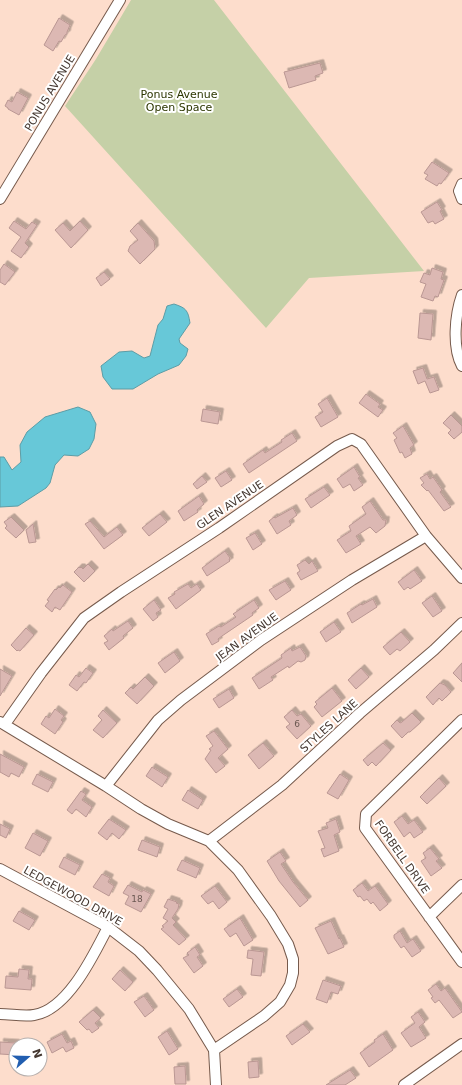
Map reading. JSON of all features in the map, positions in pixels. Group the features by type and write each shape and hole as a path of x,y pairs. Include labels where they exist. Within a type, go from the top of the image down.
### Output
{"street":[{"name":"PONUS AVENUE","path":"0,199 120,0"},
{"path":"462,184 460,191 462,199"},
{"path":"462,295 455,327 457,356 462,366"},
{"name":"GLEN AVENUE","path":"3,723 84,618 219,528 337,446 352,439 361,444 426,536 462,578"},
{"name":"JEAN AVENUE","path":"106,786 158,720 181,700 261,640 352,580 426,536"},
{"name":"STYLES LANE","path":"208,841 282,785 360,713 434,650 462,623"},
{"name":"FORBELL DRIVE","path":"462,720 366,814 364,820 365,828 462,962"},
{"path":"3,723 141,809 168,824 208,841 238,870 271,916 288,944 293,959 293,973 290,985 280,1002 264,1016 214,1050"},
{"name":"LEDGEWOOD DRIVE","path":"0,869 108,927 139,951 157,970 189,1009 214,1050 216,1085"},
{"path":"429,917 462,885"},
{"path":"0,1014 34,1015 55,1007 66,996 91,959 108,927"},
{"path":"404,1085 462,1044"}],"green space":[{"name":"Ponus Avenue Open Space","path":"131,0 214,0 424,271 309,278 266,328 65,106 96,59"}],"water":[{"path":"174,304 186,310 190,323 179,339 180,343 188,349 186,356 179,365 158,374 133,389 112,389 103,377 101,366 119,352 132,351 144,358 150,356 158,325 163,319 167,306"},
{"path":"78,407 90,412 96,424 94,439 89,449 78,456 64,455 55,465 50,483 46,488 18,506 0,507 0,457 4,457 12,470 21,462 20,445 27,432 45,417"}],"building":[{"path":"59,18 70,25 67,34 61,42 59,41 53,51 44,45"},
{"path":"320,63 323,73 315,76 316,80 289,88 284,72"},
{"path":"17,92 28,98 19,115 5,106 8,100 12,102"},
{"path":"432,162 449,173 441,184 439,183 437,186 425,179 428,175 424,173"},
{"path":"437,202 442,210 440,211 444,219 435,224 433,221 428,223 421,212"},
{"path":"14,221 26,229 32,222 37,225 25,243 29,247 21,258 11,251 21,237 9,228"},
{"path":"80,221 88,230 71,248 55,230 63,223 70,231"},
{"path":"138,223 154,241 155,249 140,264 128,251 130,246 138,240 130,231"},
{"path":"4,264 15,272 5,285 0,282 0,270"},
{"path":"432,268 443,272 441,279 444,280 438,297 435,296 433,301 421,297 426,284 420,282 424,273 430,275"},
{"path":"104,272 110,279 101,286 96,278"},
{"path":"420,313 433,314 431,340 418,338"},
{"path":"423,368 427,379 434,377 439,390 430,393 425,381 418,384 413,371"},
{"path":"366,394 380,404 378,407 383,410 378,417 359,403"},
{"path":"327,398 338,417 321,427 315,417 323,412 318,404"},
{"path":"203,409 220,412 218,424 201,421"},
{"path":"451,415 462,426 462,432 454,439 448,433 451,430 443,423"},
{"path":"403,426 414,445 410,448 412,454 405,458 402,452 400,453 394,440 397,438 393,433"},
{"path":"292,433 297,441 249,473 243,464 263,450 265,453 282,442 281,440"},
{"path":"354,467 360,477 358,478 363,485 354,491 350,484 343,488 337,479"},
{"path":"226,471 232,480 221,487 215,478"},
{"path":"427,474 430,479 433,477 442,490 440,492 451,507 444,511 428,490 427,491 421,485 424,483 420,478"},
{"path":"202,476 207,482 197,489 193,484"},
{"path":"324,487 330,495 311,508 305,499"},
{"path":"199,496 204,504 197,510 198,512 184,521 178,511"},
{"path":"370,501 383,520 386,520 385,526 376,533 370,527 356,536 361,544 346,553 337,540 351,531 349,526 366,514 362,507"},
{"path":"293,508 297,515 289,521 291,525 277,534 269,521"},
{"path":"160,514 167,522 149,536 142,528"},
{"path":"11,517 24,530 16,538 5,528 7,526 4,522"},
{"path":"90,521 104,537 117,527 123,535 104,549 85,524"},
{"path":"33,524 36,542 29,543 26,530"},
{"path":"255,533 262,544 253,550 246,538"},
{"path":"225,551 230,558 230,561 207,576 202,568"},
{"path":"305,560 309,564 312,561 318,571 301,580 297,573 300,571 297,565"},
{"path":"88,564 95,571 84,582 74,572 79,567 83,569"},
{"path":"414,570 422,581 410,589 408,587 404,590 398,582"},
{"path":"285,581 291,590 276,600 269,590"},
{"path":"188,584 191,588 197,584 201,590 176,609 168,598 175,594 174,592"},
{"path":"63,585 72,592 60,610 55,607 52,612 45,606 49,601 47,600 55,589 60,588"},
{"path":"432,596 442,611 433,617 422,603"},
{"path":"373,599 377,607 352,623 347,613 361,604 362,605"},
{"path":"154,600 161,610 156,613 158,617 153,621 143,609"},
{"path":"254,600 259,608 252,613 253,615 222,636 218,639 219,641 212,645 206,634 219,626 221,627 236,617 233,614"},
{"path":"128,621 133,628 123,636 124,638 109,650 104,643 108,641 104,636 112,629 113,631"},
{"path":"334,622 341,632 326,642 320,632"},
{"path":"26,628 34,635 20,651 17,651 11,645"},
{"path":"401,632 410,642 400,651 397,649 390,655 383,647"},
{"path":"300,647 306,656 305,660 301,662 298,661 289,668 288,666 271,677 273,680 259,689 252,678 282,658 281,655 291,648 292,651"},
{"path":"174,652 180,661 165,673 158,663"},
{"path":"462,663 462,682 453,673"},
{"path":"86,668 93,673 86,683 84,682 77,691 69,685 76,675 79,677"},
{"path":"361,668 369,677 356,689 348,680"},
{"path":"0,669 12,676 0,696"},
{"path":"145,677 154,686 137,704 125,693 131,687 133,689"},
{"path":"440,683 445,685 451,692 442,701 439,698 433,705 426,697"},
{"path":"332,688 342,701 322,717 314,707 317,704 315,702"},
{"path":"229,689 234,698 219,708 213,699"},
{"path":"55,709 64,716 61,720 63,722 55,734 41,724 46,716 49,718"},
{"path":"103,710 117,723 103,738 93,730 102,720 98,716"},
{"path":"292,710 297,716 301,714 311,726 297,739 286,727 290,724 284,717"},
{"path":"412,713 421,722 402,738 391,726 397,720 400,723 402,722"},
{"path":"214,731 228,749 218,758 225,766 216,773 205,759 211,750 209,749 213,746 206,736"},
{"path":"263,743 274,756 259,769 248,755"},
{"path":"383,743 391,750 376,766 372,762 368,766 363,760"},
{"path":"0,754 24,767 19,777 11,773 9,777 0,772"},
{"path":"152,767 168,777 162,787 146,776"},
{"path":"37,774 53,782 48,792 32,784"},
{"path":"340,774 349,780 338,799 327,793"},
{"path":"439,778 446,786 427,804 420,797"},
{"path":"188,790 203,800 198,809 182,800"},
{"path":"81,791 86,794 82,800 92,807 86,817 76,809 72,814 67,810"},
{"path":"402,816 408,824 414,820 423,832 414,838 410,832 404,837 394,822"},
{"path":"109,819 126,830 119,839 112,833 107,840 98,833"},
{"path":"336,819 340,832 334,835 339,851 324,857 321,849 325,848 318,831 328,828 326,823"},
{"path":"0,824 10,829 6,838 0,835"},
{"path":"33,833 48,841 40,856 25,848"},
{"path":"142,840 160,847 157,857 138,850"},
{"path":"430,848 439,859 436,861 442,868 431,876 421,861 426,858 423,853"},
{"path":"280,852 286,861 281,864 293,882 308,900 300,907 279,881 267,861"},
{"path":"64,857 80,865 75,875 59,867"},
{"path":"182,860 200,868 196,878 177,870"},
{"path":"102,874 110,878 108,882 114,886 109,896 93,887"},
{"path":"362,883 368,891 375,886 388,904 380,911 373,902 371,904 367,899 364,901 360,896 358,897 353,890"},
{"path":"128,885 142,892 143,890 151,894 141,912 125,904 129,896 123,893"},
{"path":"215,886 227,902 219,909 213,901 208,904 201,896"},
{"path":"168,899 179,904 178,909 172,918 176,922 173,925 186,939 179,945 161,929 164,927 162,926 168,921 163,918 168,909 164,907"},
{"path":"19,911 35,920 29,930 13,921"},
{"path":"240,918 253,940 244,946 236,933 230,937 224,929"},
{"path":"331,921 344,947 328,954 315,928"},
{"path":"400,931 407,943 413,939 421,951 412,957 404,946 401,948 394,938 394,935"},
{"path":"195,947 200,955 197,957 203,966 194,973 183,958 189,955 187,953"},
{"path":"248,950 264,952 261,976 251,975 253,959 247,958"},
{"path":"19,969 29,970 28,979 32,979 31,990 5,988 6,976 18,977"},
{"path":"120,970 133,982 125,991 112,979"},
{"path":"323,980 341,986 338,994 331,992 327,1003 316,999"},
{"path":"436,984 441,991 445,988 462,1012 453,1018 439,1000 435,1003 428,990"},
{"path":"237,989 243,997 229,1007 223,999"},
{"path":"144,996 154,1010 145,1017 134,1002"},
{"path":"93,1010 101,1018 95,1023 99,1028 92,1033 79,1022"},
{"path":"418,1012 425,1022 419,1027 426,1038 411,1047 401,1033 415,1023 411,1017"},
{"path":"303,1024 310,1032 292,1045 286,1036"},
{"path":"167,1031 178,1049 169,1055 158,1037"},
{"path":"62,1034 67,1043 71,1041 74,1048 66,1052 63,1047 52,1053 48,1041"},
{"path":"383,1034 393,1050 369,1067 360,1053"},
{"path":"0,1042 8,1042 8,1054 0,1054"},
{"path":"258,1061 259,1077 249,1078 248,1062"},
{"path":"185,1066 186,1084 175,1084 174,1067"},
{"path":"350,1070 356,1078 345,1085 326,1085"}]}
